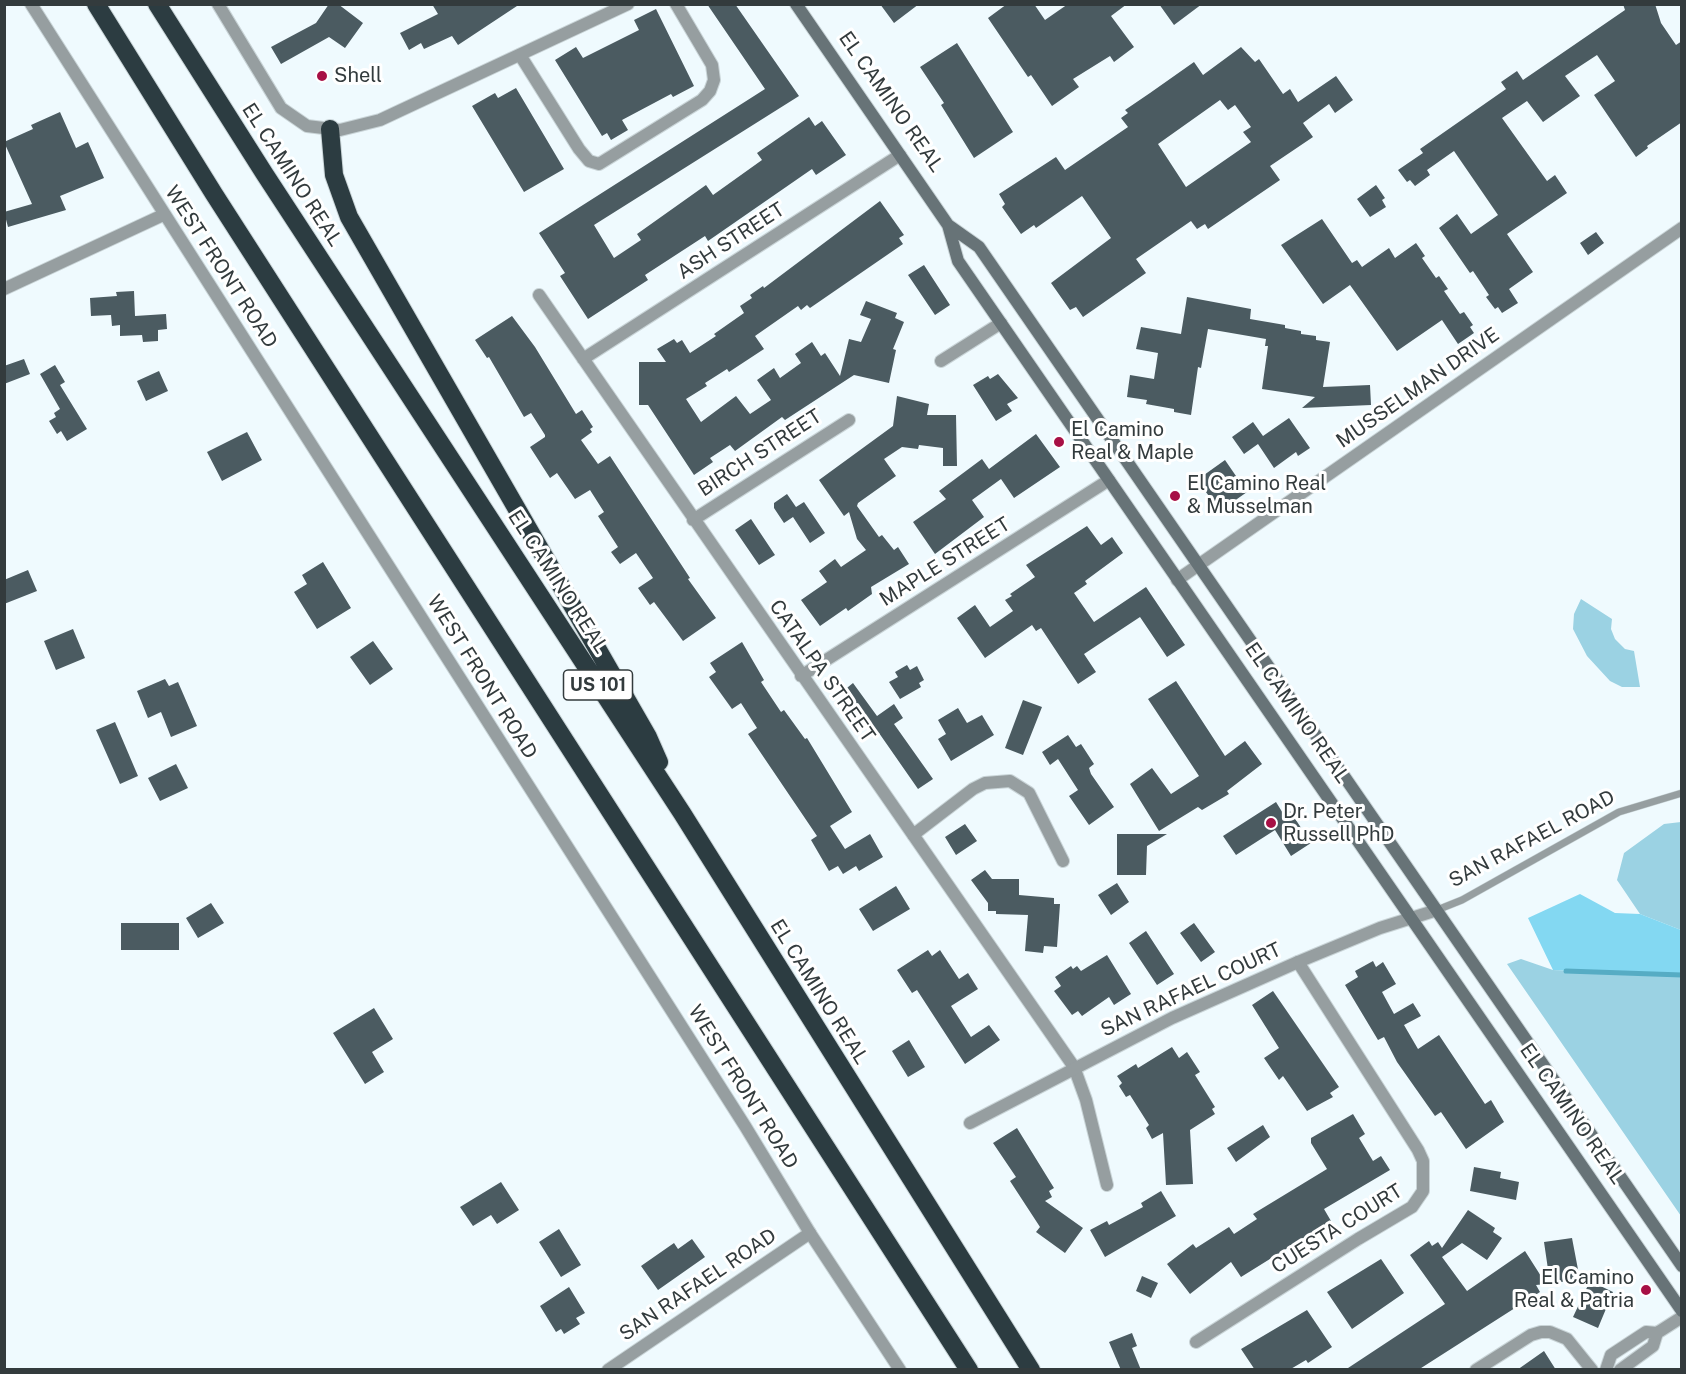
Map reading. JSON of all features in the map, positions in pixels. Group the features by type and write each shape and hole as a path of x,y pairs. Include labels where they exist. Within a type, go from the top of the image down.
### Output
{"highway":[{"name":"US 101","path":"96,4 220,204 969,1370"},
{"name":"EL CAMINO REAL","path":"157,4 257,163 682,813 1031,1370"},
{"path":"330,129 334,175 349,217 648,737 682,813"}],"main road":[{"name":"EL CAMINO REAL","path":"796,4 948,225 958,261 1682,1311"},
{"name":"EL CAMINO REAL","path":"948,225 980,247 1682,1266"}],"street":[{"name":"WEST FRONT ROAD","path":"32,4 163,215 720,1086 810,1233 900,1370"},
{"path":"218,4 280,108 307,126 330,129 350,129 381,120 628,4"},
{"path":"520,55 579,149 589,161 599,164 692,106 710,91 714,80 712,66 676,4"},
{"name":"ASH STREET","path":"583,359 900,155"},
{"path":"4,289 163,215"},
{"name":"MUSSELMAN DRIVE","path":"1177,580 1682,228"},
{"name":"CATALPA STREET","path":"539,295 1074,1067 1086,1100 1107,1185"},
{"path":"941,361 1001,323"},
{"name":"BIRCH STREET","path":"693,520 849,420"},
{"name":"MAPLE STREET","path":"801,676 1109,480"},
{"path":"913,835 973,789 985,783 1010,781 1029,793 1063,861"},
{"name":"SAN RAFAEL COURT","path":"970,1123 1074,1067 1173,1018 1298,962 1437,910"},
{"name":"CUESTA COURT","path":"1196,1342 1412,1207 1423,1191 1424,1161 1418,1150 1298,962"},
{"name":"SAN RAFAEL ROAD","path":"608,1370 810,1233"},
{"path":"1613,1369 1611,1355 1646,1332 1657,1333 1682,1317"},
{"path":"1476,1370 1531,1335 1550,1332 1567,1339 1592,1370"}],"lane":[{"name":"SAN RAFAEL ROAD","path":"1437,910 1462,900 1619,812 1682,793"}],"shaded area":[{"path":"1581,599 1612,619 1611,629 1615,639 1625,649 1634,651 1640,687 1622,687 1610,681 1587,656 1573,629 1574,614"},
{"path":"1682,822 1681,930 1640,914 1617,880 1624,853 1664,824"},
{"path":"1580,894 1615,913 1640,914 1681,930 1681,975 1553,970 1528,918"},
{"path":"1521,959 1553,970 1681,975 1681,1216 1507,964"}],"building":[{"path":"329,4 338,4 363,23 345,48 329,37 281,64 271,47 316,23"},
{"path":"432,4 520,4 458,45 452,36 424,49 421,43 409,50 400,33 438,14"},
{"path":"707,4 735,4 799,96 594,225 614,258 641,240 637,234 706,185 713,195 762,160 757,153 809,117 815,126 822,121 846,155 816,175 812,169 708,241 705,236 645,275 648,280 588,319 560,276 565,273 539,233 765,89"},
{"path":"880,4 919,4 894,23"},
{"path":"1007,4 1034,4 1045,20 1068,4 1127,4 1111,16 1134,47 1114,62 1110,56 1073,79 1079,87 1052,106 1031,75 1028,77 988,18"},
{"path":"1159,4 1202,4 1174,25"},
{"path":"1623,4 1655,4 1661,23 1676,45 1682,41 1682,122 1647,146 1648,148 1636,157 1594,95 1615,81 1597,55 1565,76 1580,96 1543,122 1527,101 1502,118 1547,181 1555,175 1567,193 1507,234 1533,272 1509,289 1518,303 1502,313 1498,307 1495,309 1486,297 1489,295 1473,271 1470,273 1439,228 1457,214 1471,234 1498,215 1454,151 1427,170 1430,175 1415,186 1410,180 1407,182 1398,170 1423,153 1420,149 1506,89 1501,82 1517,71 1523,80 1625,10"},
{"path":"656,9 694,86 673,97 671,94 622,120 628,130 611,140 607,133 602,136 555,60 576,47 583,58 639,30 634,20"},
{"path":"957,43 1013,132 974,158 941,105 944,103 920,67"},
{"path":"1241,47 1255,62 1259,59 1283,94 1290,89 1298,102 1336,76 1353,100 1335,113 1329,104 1303,123 1313,137 1270,166 1280,180 1208,229 1205,224 1197,229 1191,221 1136,259 1146,273 1083,317 1076,307 1070,310 1051,283 1111,238 1082,196 1036,228 1034,225 1021,234 1002,207 1005,204 999,194 1056,157 1065,170 1128,127 1121,118 1128,113 1125,110 1194,62 1203,75","holes":["1220,100 1228,110 1235,105 1251,127 1243,132 1251,142 1186,187 1158,144"]},
{"path":"516,88 564,169 524,192 472,106 495,93 498,98"},
{"path":"60,112 76,148 88,142 104,178 60,196 66,210 8,227 4,212 32,204 4,142 33,129 31,125"},
{"path":"1376,185 1385,198 1382,200 1386,207 1370,217 1357,199"},
{"path":"880,201 904,235 899,238 903,244 810,308 807,305 801,310 798,306 755,336 764,349 729,372 727,369 705,383 707,386 686,399 701,422 736,396 750,414 771,400 757,380 774,368 780,378 801,363 795,354 812,342 821,356 825,353 840,376 849,339 861,342 871,319 860,315 866,301 897,313 895,318 904,322 893,349 896,350 889,383 854,375 785,420 782,417 735,451 730,445 710,458 713,462 694,475 648,405 639,405 639,362 666,362 657,349 674,339 677,343 682,340 690,353 716,336 714,334 744,313 740,306 752,298 750,295 763,286 764,288"},
{"path":"1322,219 1352,263 1357,260 1362,267 1389,248 1395,258 1416,243 1425,256 1422,258 1436,278 1439,276 1448,289 1444,291 1460,314 1464,312 1473,325 1470,327 1474,333 1458,344 1442,320 1397,351 1350,285 1323,304 1281,245"},
{"path":"1596,232 1604,243 1588,255 1580,243"},
{"path":"924,265 950,305 935,315 908,275"},
{"path":"134,291 135,316 166,314 167,329 158,330 158,341 143,342 142,335 120,336 120,325 112,326 111,315 91,316 90,298 117,296 116,292"},
{"path":"1187,297 1251,309 1250,319 1285,325 1285,328 1301,331 1301,334 1316,336 1316,340 1330,342 1323,387 1370,385 1371,405 1302,408 1315,397 1262,389 1268,346 1265,346 1266,339 1208,329 1201,368 1198,367 1191,415 1146,404 1147,400 1127,397 1130,375 1154,379 1158,353 1136,349 1141,327 1181,334"},
{"path":"512,316 535,347 576,414 582,410 593,427 590,429 592,432 581,440 598,464 610,456 690,578 688,579 716,618 683,641 654,602 650,605 638,588 653,578 636,553 620,564 611,552 618,547 598,516 604,512 590,490 575,499 557,473 550,478 530,447 545,435 531,413 524,417 489,357 487,358 475,340"},
{"path":"24,359 30,374 4,384 4,366"},
{"path":"55,365 65,382 60,385 87,429 67,441 61,431 57,434 49,421 56,417 54,413 60,409 40,374"},
{"path":"159,371 168,391 146,401 137,381"},
{"path":"998,374 1018,398 1007,404 1012,411 996,421 973,385 988,376 990,379"},
{"path":"897,396 929,404 927,415 956,415 957,466 943,466 943,448 919,445 918,449 902,447 884,459 896,476 857,506 879,537 882,535 894,550 898,547 909,564 871,587 872,594 848,611 846,608 820,626 801,600 827,582 819,571 835,559 841,567 866,550 857,539 849,512 844,516 819,480 893,426"},
{"path":"1289,418 1310,448 1298,456 1296,452 1274,468 1258,444 1244,454 1232,437 1253,422 1263,436"},
{"path":"247,432 262,460 222,481 207,452"},
{"path":"1036,434 1060,467 1014,498 1001,479 972,500 984,517 935,554 913,522 946,499 939,491 982,459 989,469"},
{"path":"1225,460 1247,492 1220,511 1197,480"},
{"path":"787,494 796,507 804,502 825,533 810,543 793,517 784,523 774,508 774,503"},
{"path":"751,519 775,555 759,565 735,530"},
{"path":"1087,526 1101,545 1112,537 1123,553 1085,581 1087,584 1074,593 1094,622 1146,587 1185,645 1167,657 1140,617 1084,654 1096,672 1078,684 1041,628 1036,631 1032,625 985,658 957,618 975,605 990,627 1013,611 1005,600 1035,577 1026,565"},
{"path":"323,562 351,608 317,629 294,592 307,584 302,575"},
{"path":"28,570 37,591 4,604 4,580"},
{"path":"73,629 85,658 56,670 44,641"},
{"path":"373,641 393,669 370,685 350,657"},
{"path":"742,642 764,680 761,682 781,712 784,710 805,739 807,738 852,812 830,826 845,849 870,834 883,857 859,871 856,866 843,874 838,866 829,871 811,840 817,836 748,734 757,728 741,703 732,709 709,677 716,672 710,663"},
{"path":"907,665 910,670 917,666 924,680 919,683 921,687 900,699 889,682 898,677 895,672"},
{"path":"165,679 169,686 178,682 197,726 171,737 161,712 148,718 137,691"},
{"path":"1176,681 1225,756 1245,741 1262,764 1227,791 1229,794 1202,810 1198,807 1159,831 1130,784 1152,768 1171,794 1199,776 1148,699"},
{"path":"853,683 877,716 894,704 903,718 894,724 933,779 918,789 879,733 874,737 842,692"},
{"path":"1023,700 1042,707 1023,755 1005,748"},
{"path":"958,708 967,723 982,715 994,735 951,761 938,739 946,734 938,720"},
{"path":"115,722 138,776 120,784 96,730"},
{"path":"1068,735 1076,747 1081,744 1094,764 1089,768 1091,774 1114,807 1089,825 1069,796 1078,790 1058,759 1050,765 1042,752"},
{"path":"176,764 188,788 160,801 148,778"},
{"name":"Dr. Peter Russell PhD","path":"1276,802 1284,815 1290,811 1311,843 1291,856 1275,830 1236,855 1223,836"},
{"path":"965,824 977,841 956,855 945,837"},
{"path":"1117,834 1167,834 1147,846 1146,875 1117,875"},
{"path":"985,870 992,879 1019,879 1019,895 1054,898 1054,904 1060,904 1057,947 1044,946 1043,953 1025,951 1028,915 996,914 996,911 988,911 988,903 971,880"},
{"path":"1117,883 1129,902 1111,915 1098,895"},
{"path":"896,886 910,909 873,931 859,909"},
{"path":"211,903 224,923 198,938 186,918"},
{"path":"121,923 179,923 179,950 121,950"},
{"path":"1194,923 1215,952 1201,962 1180,933"},
{"path":"1146,931 1174,974 1157,985 1129,943"},
{"path":"928,950 932,956 940,950 959,979 968,973 978,989 951,1006 971,1037 989,1025 1000,1040 965,1064 917,990 912,993 897,970"},
{"path":"1107,955 1131,994 1114,1005 1109,997 1082,1016 1078,1011 1072,1015 1054,991 1061,986 1055,977 1071,966 1073,969 1077,966 1081,971"},
{"path":"1373,961 1376,967 1383,962 1396,984 1382,992 1394,1014 1413,1003 1421,1016 1404,1025 1418,1049 1439,1035 1485,1104 1491,1100 1504,1122 1466,1149 1441,1112 1435,1116 1397,1062 1384,1037 1378,1040 1345,985 1358,977 1355,971"},
{"path":"1273,991 1339,1087 1330,1093 1333,1097 1307,1111 1283,1076 1279,1080 1264,1058 1279,1048 1252,1005"},
{"path":"374,1008 393,1039 372,1052 384,1072 365,1084 333,1033"},
{"path":"909,1040 925,1067 908,1077 892,1051"},
{"path":"1172,1047 1179,1058 1187,1052 1200,1072 1195,1075 1215,1107 1212,1109 1215,1114 1190,1130 1193,1184 1166,1185 1163,1133 1152,1139 1146,1128 1149,1125 1130,1095 1126,1097 1119,1086 1122,1083 1117,1076 1136,1064 1138,1068"},
{"path":"1353,1114 1365,1134 1359,1138 1373,1161 1381,1156 1390,1170 1324,1209 1331,1221 1241,1277 1231,1262 1190,1294 1167,1264 1193,1244 1196,1248 1229,1227 1234,1234 1257,1219 1253,1214 1327,1169 1311,1143 1311,1138"},
{"path":"1263,1125 1270,1137 1236,1162 1227,1148"},
{"path":"1017,1128 1054,1188 1049,1191 1052,1197 1045,1201 1083,1228 1065,1253 1036,1232 1040,1227 1010,1181 1016,1177 993,1143"},
{"path":"1474,1167 1501,1172 1500,1178 1519,1182 1516,1200 1470,1191"},
{"path":"501,1182 519,1210 497,1224 491,1215 473,1226 460,1207"},
{"path":"1161,1191 1176,1216 1105,1257 1090,1230 1107,1221 1109,1225 1143,1207 1141,1203"},
{"path":"1468,1210 1495,1228 1493,1232 1502,1238 1487,1260 1462,1243 1442,1257 1467,1291 1525,1251 1546,1284 1536,1285 1540,1292 1418,1370 1345,1370 1445,1304 1410,1255 1429,1241 1432,1246 1438,1242 1442,1248"},
{"path":"559,1229 581,1265 561,1277 539,1242"},
{"path":"1572,1238 1580,1280 1550,1283 1544,1242"},
{"path":"692,1239 705,1257 658,1290 641,1266 674,1243 678,1249"},
{"path":"1381,1259 1404,1293 1352,1329 1327,1292"},
{"path":"1142,1276 1158,1283 1151,1298 1136,1291"},
{"path":"1590,1281 1613,1292 1598,1328 1573,1317"},
{"path":"569,1287 585,1313 576,1318 580,1324 564,1334 561,1329 556,1332 540,1306"},
{"path":"1307,1310 1332,1347 1308,1363 1306,1360 1289,1370 1255,1370 1241,1349"},
{"path":"1132,1333 1137,1346 1132,1348 1141,1370 1121,1370 1109,1342"},
{"path":"1544,1351 1556,1370 1517,1370"}],"waterway":[{"path":"1566,971 1682,975"}],"place":[{"name":"Shell","path":"322,76"},
{"name":"El Camino Real & Maple","path":"1059,442"},
{"name":"El Camino Real & Musselman","path":"1175,496"},
{"name":"Dr. Peter Russell PhD","path":"1271,823"},
{"name":"El Camino Real & Patria","path":"1646,1290"}]}
